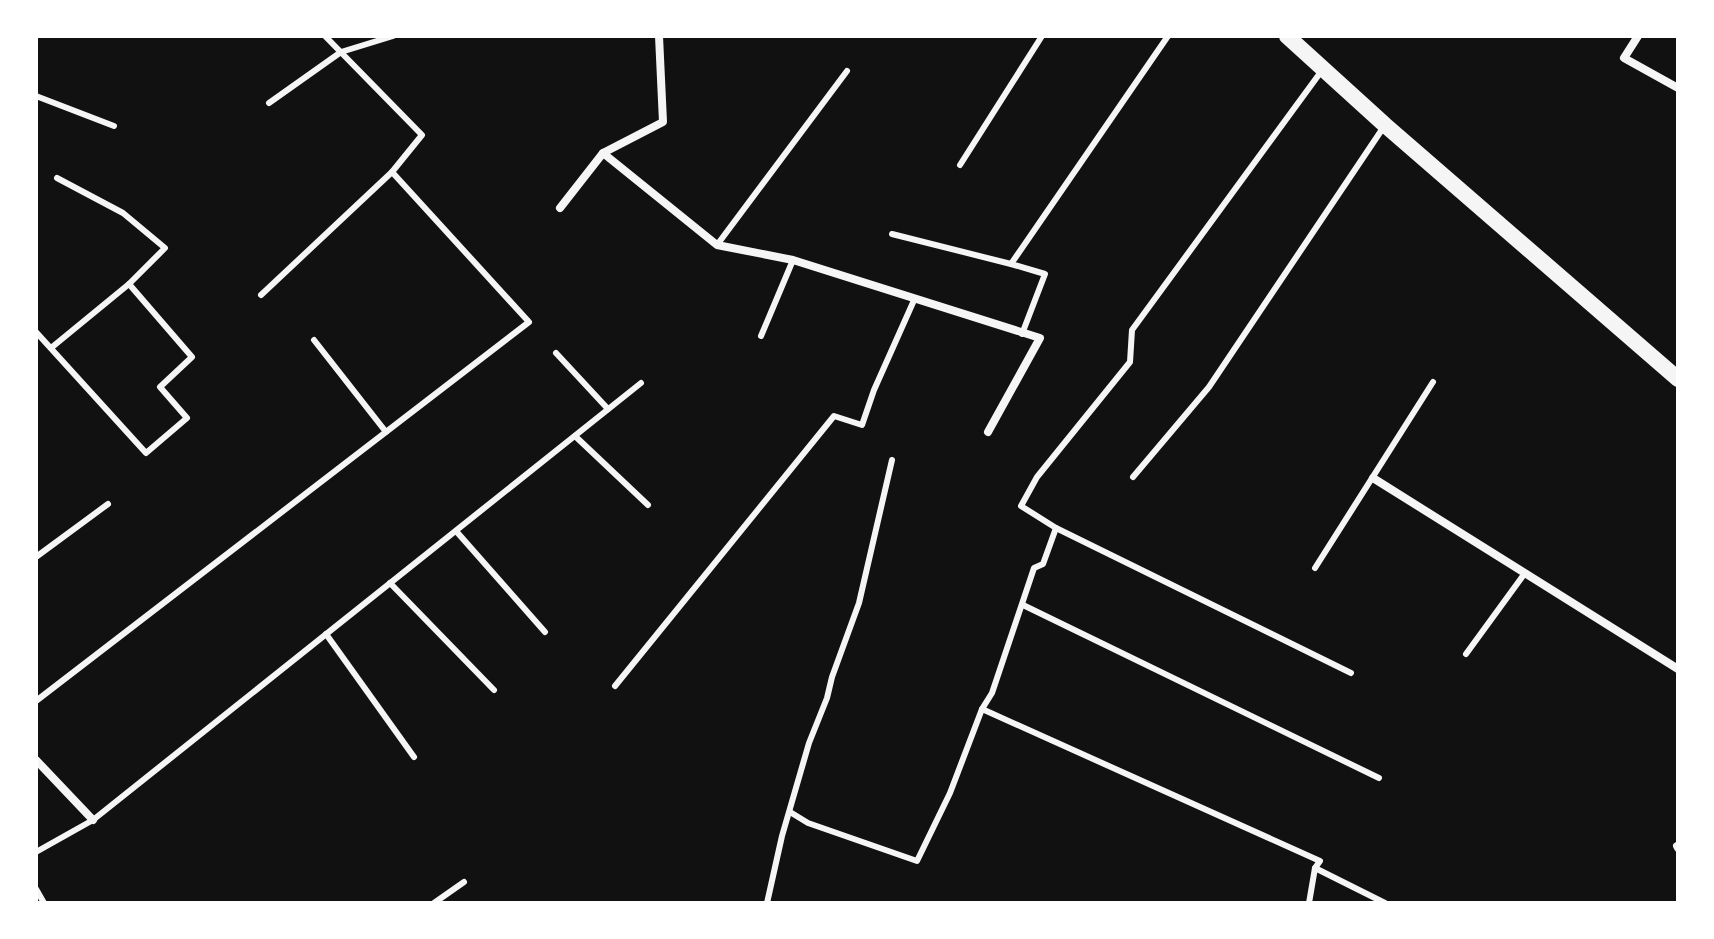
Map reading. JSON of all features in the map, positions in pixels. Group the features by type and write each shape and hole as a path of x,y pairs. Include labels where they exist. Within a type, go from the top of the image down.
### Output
{"main road":[{"path":"1287,36 1678,379"}],"street":[{"path":"560,208 603,153 663,122 659,36"},
{"path":"1638,36 1624,58 1678,88"},
{"path":"603,153 717,245 793,260 1040,338 988,432"},
{"path":"1373,478 1678,669"},
{"path":"36,760 93,820"}],"lane":[{"path":"261,295 392,172 422,135 325,36"},
{"path":"269,103 341,52 393,36"},
{"path":"960,165 1042,36"},
{"path":"1011,264 1168,36"},
{"path":"1323,69 1132,330 1130,362 1037,477 1021,506 1056,528 1351,673"},
{"path":"717,245 847,71"},
{"path":"36,96 114,126"},
{"path":"1133,477 1209,387 1385,125"},
{"path":"36,701 529,322 392,172"},
{"path":"51,348 129,284 165,248 123,213 57,178"},
{"path":"892,234 1045,274 1022,334"},
{"path":"761,336 793,260"},
{"path":"36,332 146,453 187,418 160,387 192,357 129,284"},
{"path":"615,686 834,416 862,425 874,390 915,298"},
{"path":"314,340 386,432"},
{"path":"556,353 608,409"},
{"path":"1315,568 1433,382"},
{"path":"36,852 93,820 641,383"},
{"path":"575,436 648,505"},
{"path":"767,903 809,743 859,603 892,460"},
{"path":"36,557 108,504"},
{"path":"790,812 808,823 917,861 950,793 982,709 992,693 1034,568 1043,564 1056,528"},
{"path":"456,531 545,632"},
{"path":"1466,654 1525,573"},
{"path":"390,583 494,690"},
{"path":"1023,605 1379,778"},
{"path":"326,634 414,757"},
{"path":"982,709 1320,861 1315,868 1309,903"},
{"path":"1315,868 1385,903"},
{"path":"434,903 464,882"},
{"path":"36,889 44,903"}]}
